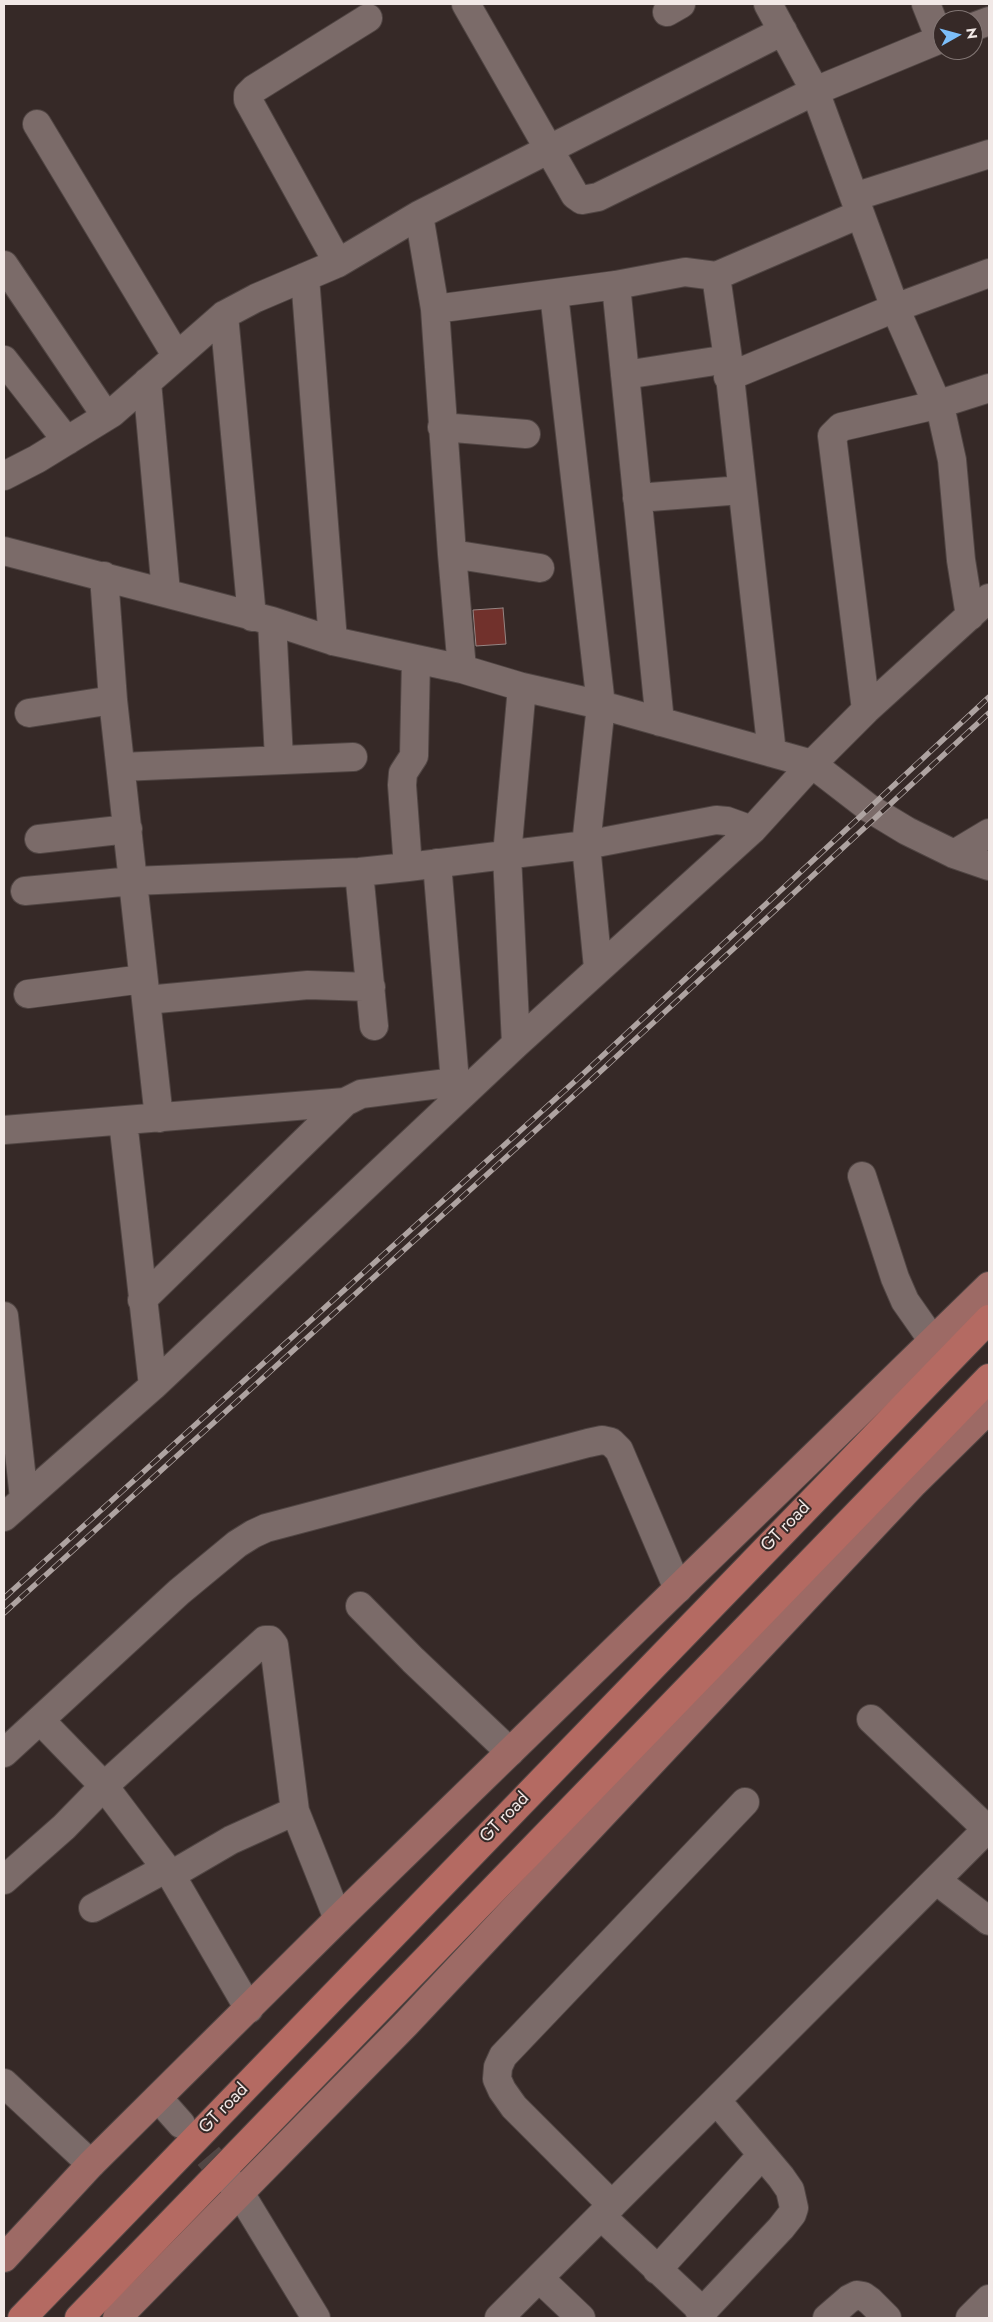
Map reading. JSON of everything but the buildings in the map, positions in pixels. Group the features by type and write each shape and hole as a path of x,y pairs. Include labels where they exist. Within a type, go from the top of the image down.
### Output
{"highway":[{"name":"GT road","path":"22,2318 989,1319"},
{"path":"80,2318 989,1378"}],"main road":[{"path":"4,2258 91,2164 249,2009 338,1918 989,1286"},
{"path":"117,2318 234,2186 406,2024 914,1483 989,1409"}],"street":[{"path":"466,4 575,196 582,200 591,200 815,91 933,42"},
{"path":"4,1517 153,1386 516,1044 752,830 812,764 866,710 980,607 961,560 948,437 942,415 895,308 815,91 768,4"},
{"path":"926,4 933,20"},
{"path":"338,263 248,100 248,95 254,89 368,18"},
{"path":"4,476 106,416 224,315 256,298 338,263 419,215 783,31"},
{"path":"37,124 176,355"},
{"path":"435,308 554,294 686,272 716,276 857,206 989,154"},
{"path":"419,215 435,308 442,427 462,669"},
{"path":"4,265 106,416"},
{"path":"625,375 728,368 989,272"},
{"path":"716,276 772,753"},
{"path":"305,277 333,641"},
{"path":"616,285 660,722"},
{"path":"554,294 601,705 586,845 598,968"},
{"path":"224,315 278,759"},
{"path":"4,360 67,440"},
{"path":"147,382 166,592"},
{"path":"866,710 832,436 840,427 936,405 989,388"},
{"path":"442,427 526,434"},
{"path":"637,498 742,490"},
{"path":"4,551 166,592 333,641 462,669 522,687 601,705 812,764 869,808 907,831 954,854 989,866"},
{"path":"452,554 540,568"},
{"path":"104,576 113,700 159,1118"},
{"path":"408,867 402,785 403,773 414,756 416,659"},
{"path":"516,1044 507,855 522,687"},
{"path":"30,714 113,700"},
{"path":"121,767 353,757"},
{"path":"25,891 133,881 359,872 408,867 586,845 716,820 727,821 752,830"},
{"path":"39,839 128,828"},
{"path":"954,854 989,833"},
{"path":"142,1300 345,1102 361,1094 454,1082 437,863"},
{"path":"359,872 374,1026"},
{"path":"28,994 308,985 371,986"},
{"path":"4,1130 345,1102"},
{"path":"123,1121 153,1386"},
{"path":"862,1176 895,1278 905,1301 933,1341"},
{"path":"4,1316 24,1498"},
{"path":"4,1753 179,1592 236,1544 253,1534 266,1528 588,1443 602,1440 611,1442 619,1450 678,1589"},
{"path":"360,1606 413,1660 510,1752"},
{"path":"4,1880 64,1827 104,1786 265,1640 270,1640 274,1645 295,1811 338,1918"},
{"path":"40,1720 104,1786 168,1872 249,2009"},
{"path":"499,2318 988,1828 871,1720"},
{"path":"717,2101 790,2190 794,2208 792,2214 702,2316 697,2306 657,2270 514,2107 497,2079 498,2067 503,2056 745,1802"},
{"path":"93,1908 231,1840 295,1811"},
{"path":"937,1881 989,1921"},
{"path":"4,2083 91,2164"},
{"path":"158,2098 181,2124"},
{"path":"657,2270 762,2155"},
{"path":"234,2186 316,2318"},
{"path":"539,2278 581,2318"},
{"path":"827,2318 849,2299 857,2295 870,2301 887,2318"},
{"path":"970,2318 989,2299"}],"tunnel":[{"path":"181,2124 228,2179"}],"railway":[{"path":"4,1598 584,1073 989,697"},
{"path":"4,1613 589,1082 989,713"}]}
